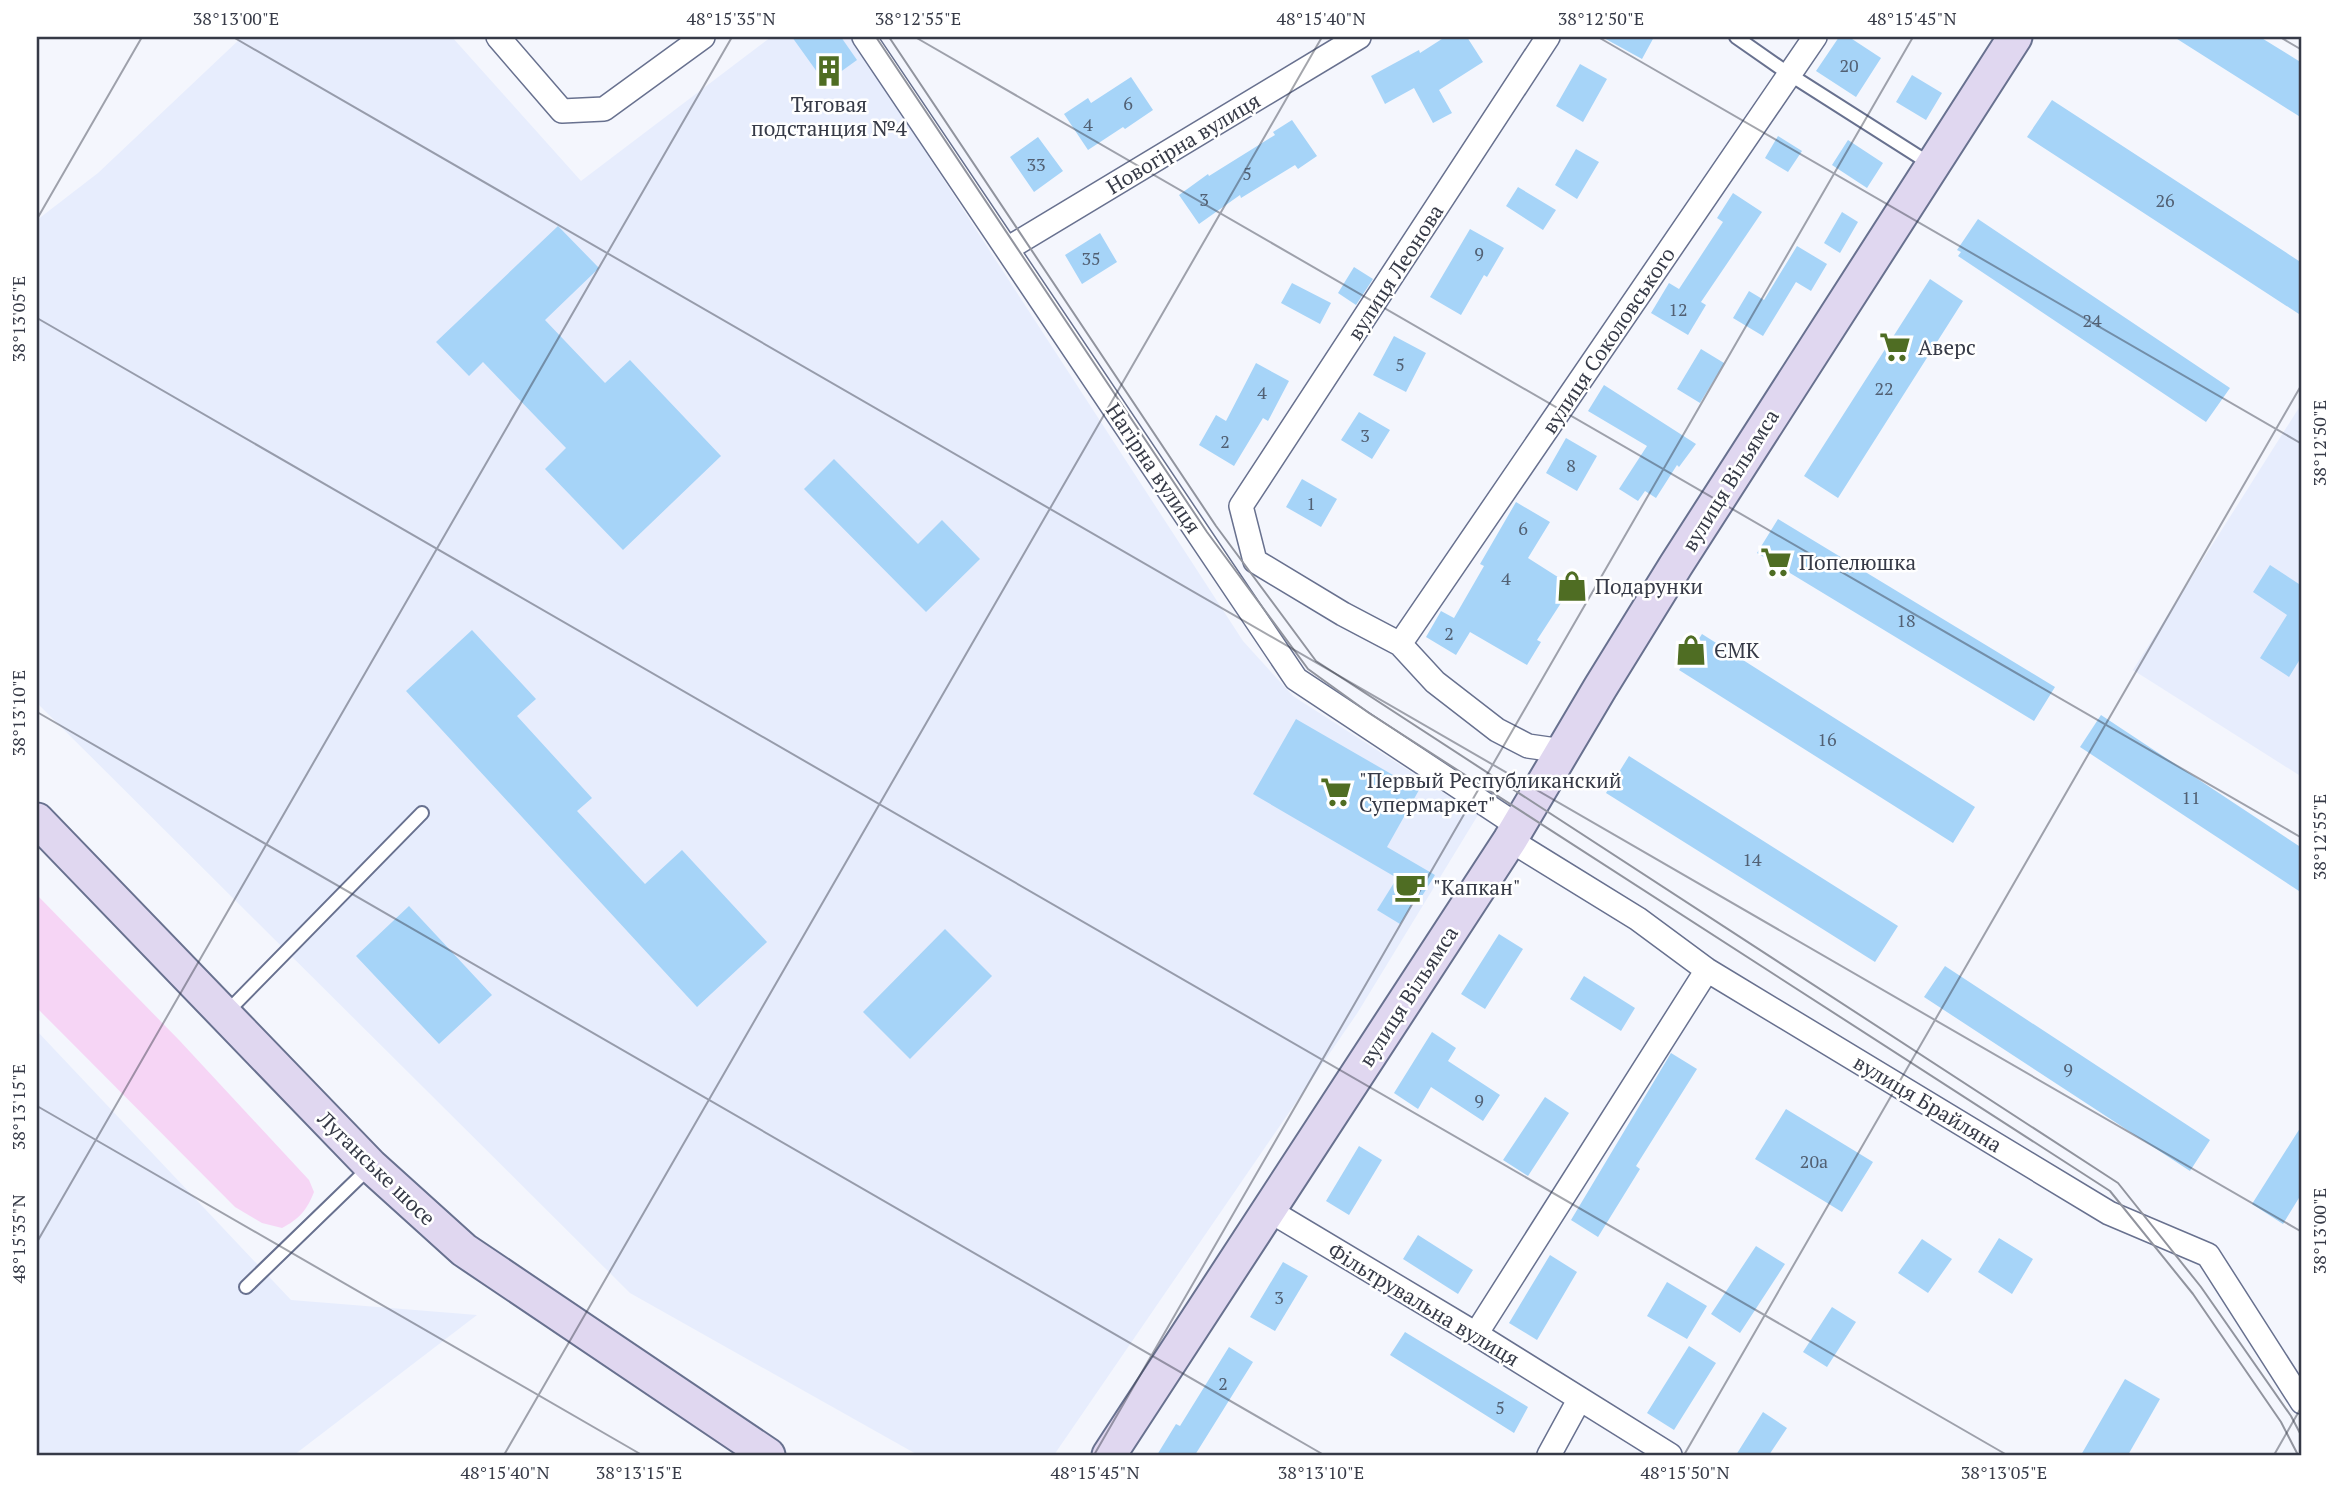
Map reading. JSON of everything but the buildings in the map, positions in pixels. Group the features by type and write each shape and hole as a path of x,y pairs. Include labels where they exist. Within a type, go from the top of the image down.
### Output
{"street":[{"path":"498,37 562,111 604,109 703,37"},
{"name":"Нагірна вулиця","path":"864,37 1296,680 1514,833"},
{"name":"Новогірна вулиця","path":"1007,249 1359,37"},
{"name":"вулиця Леонова","path":"1400,644 1343,614 1255,561 1241,506 1548,37"},
{"name":"вулиця Соколовського","path":"1400,644 1815,37"},
{"name":"вулиця Вільямса","path":"1109,1455 1514,833 1600,688 1728,483 2015,37"},
{"path":"1400,644 1434,682 1497,730 1528,746 1563,751"},
{"name":"Луганське шосе","path":"37,820 371,1166 464,1250 768,1455"},
{"name":"вулиця Брайляна","path":"1514,833 1707,970 2109,1213 2208,1255 2302,1402"},
{"path":"1476,1334 1707,970"},
{"name":"Фільтрувальна вулиця","path":"1268,1209 1670,1455"},
{"path":"1549,1455 1579,1400"}],"lane":[{"path":"1736,37 1932,165"},
{"path":"225,1014 422,813"},
{"path":"246,1287 371,1166"}],"shaded area":[{"path":"242,37 452,37 581,181 771,37 851,37 1243,641 1293,696 1478,815 1358,1012 1054,1455 918,1455 630,1293 37,703 37,220 98,173"},
{"path":"2302,403 2302,777 2133,670"},
{"path":"37,895 179,1040 309,1180 314,1192 305,1209 293,1221 282,1228 262,1223 235,1207 37,1008"},
{"path":"37,1031 291,1300 477,1315 294,1455 37,1455"}],"tram line":[{"path":"876,37 1207,532 1308,669 1369,713 2110,1191 2193,1294 2281,1422 2298,1455"},
{"path":"889,37 1216,526 1316,661 2118,1183 2201,1287 2291,1416 2302,1437"}],"place":[{"name":"Тяговая подстанция №4","path":"829,71"},
{"name":"Аверс","path":"1895,347"},
{"name":"Попелюшка","path":"1776,562"},
{"name":"Подарунки","path":"1572,586"},
{"name":"ЄМК","path":"1691,650"},
{"name":"\"Первый Республиканский Супермаркет\"","path":"1336,792"},
{"name":"\"Капкан\"","path":"1410,887"}]}
